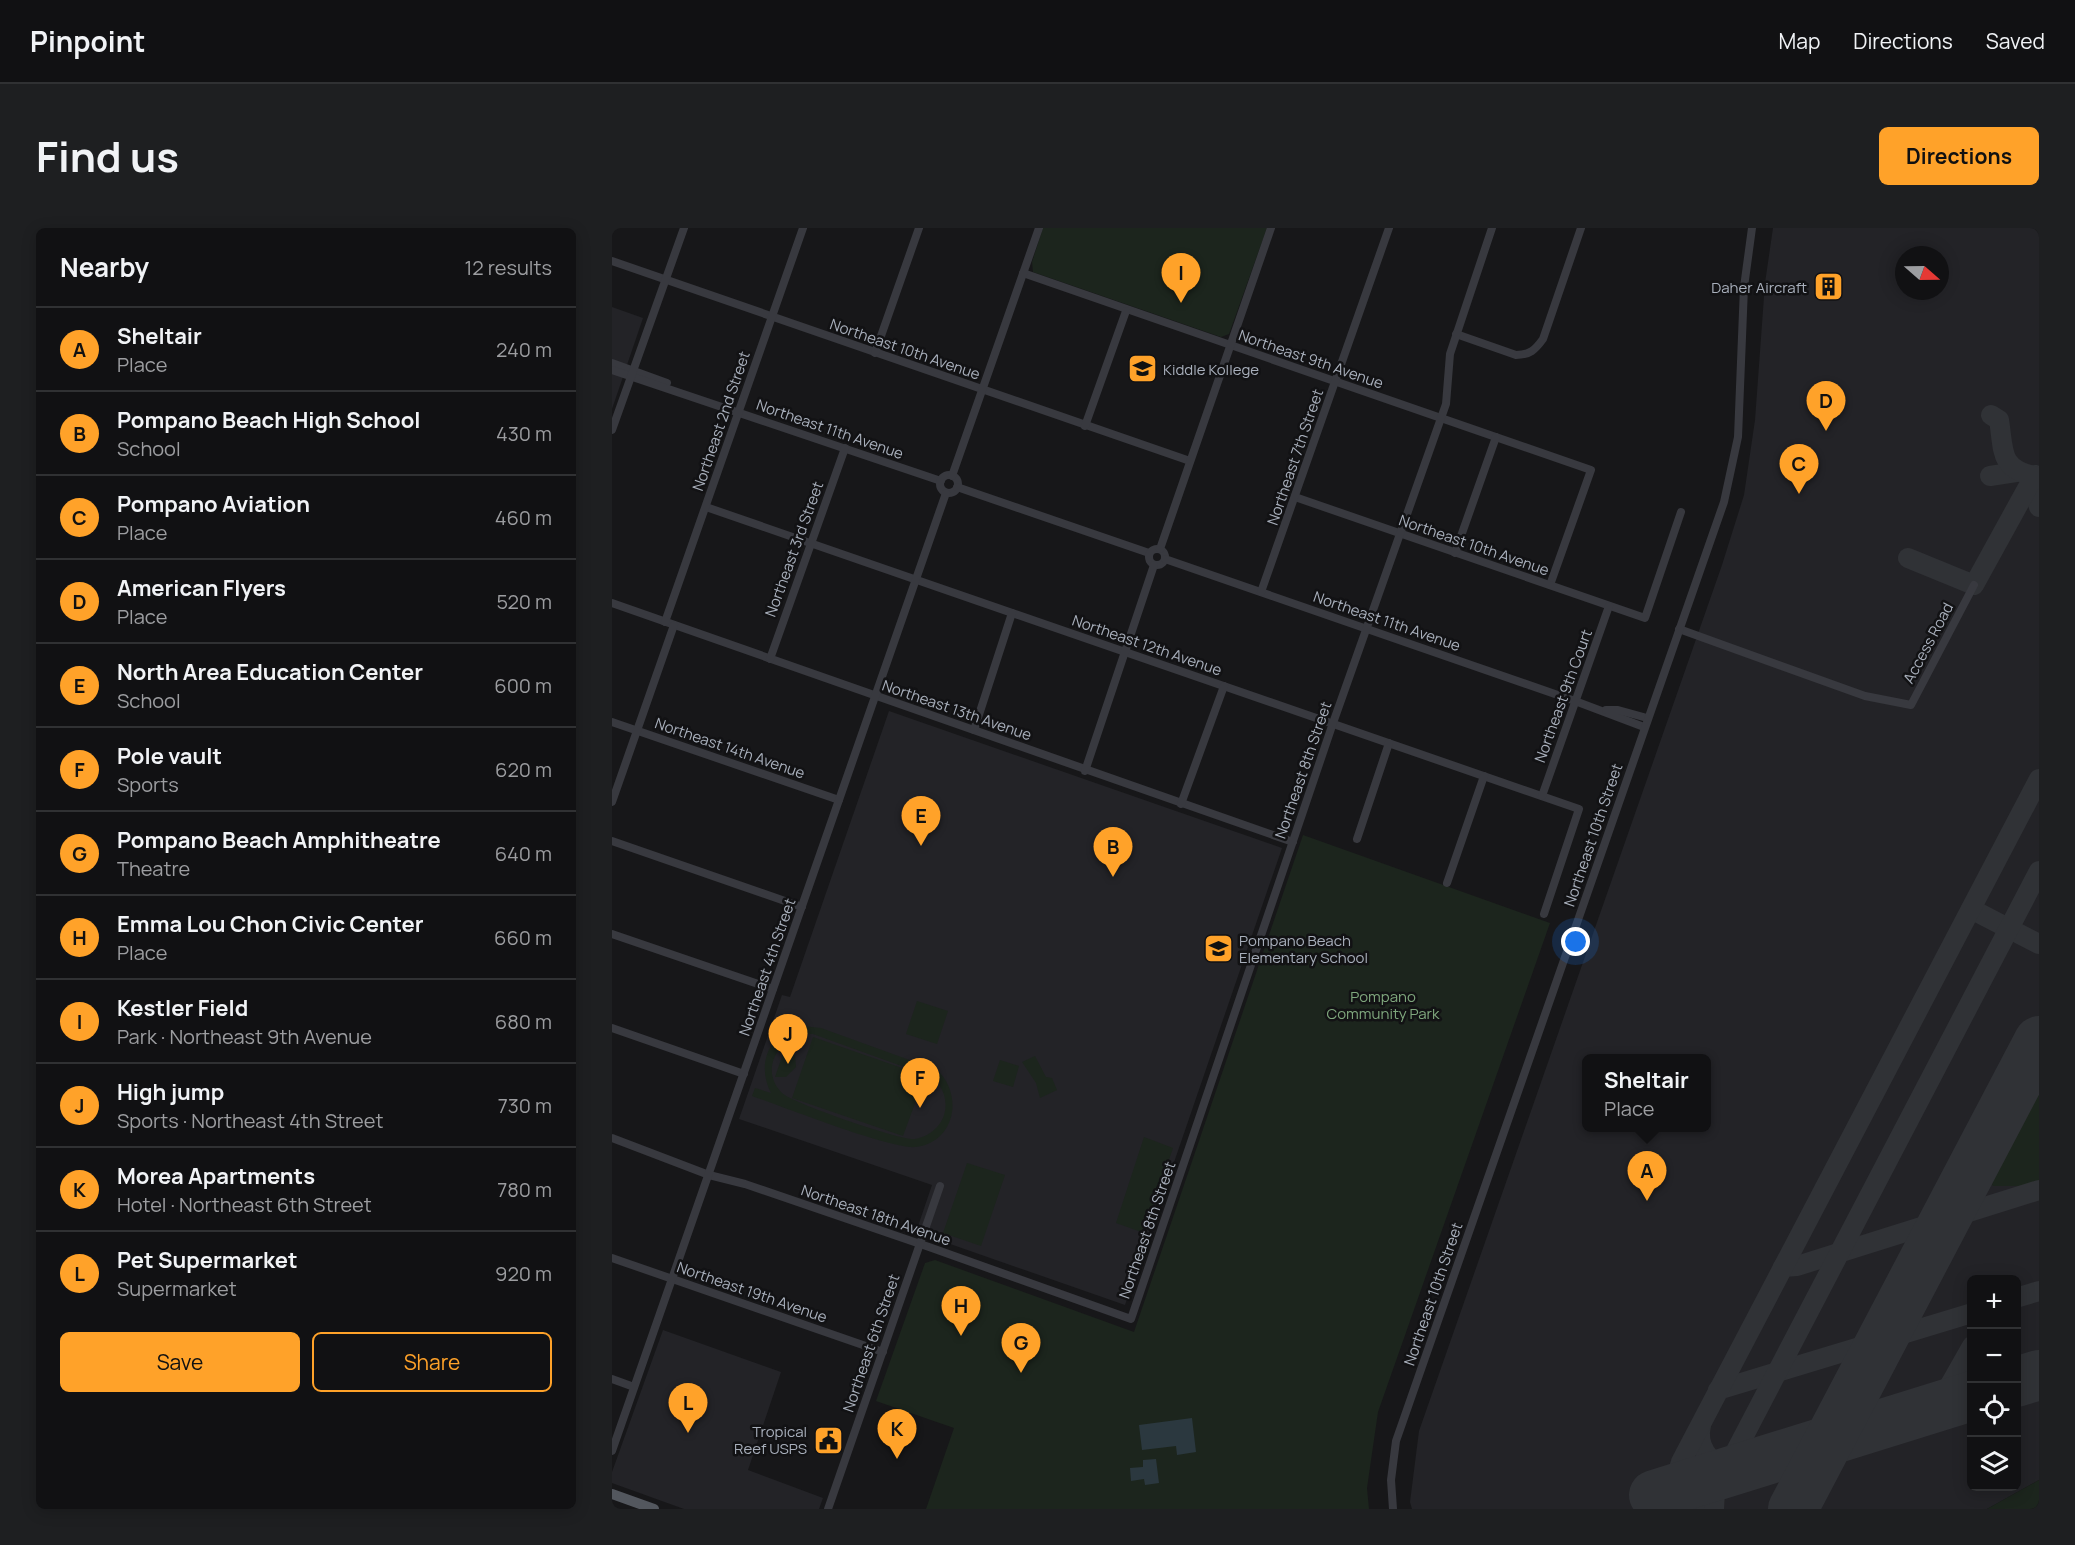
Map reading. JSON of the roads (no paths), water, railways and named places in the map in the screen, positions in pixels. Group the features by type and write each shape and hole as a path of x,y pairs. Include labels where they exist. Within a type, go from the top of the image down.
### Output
{"main road":[{"path":"612,1494 654,1509"}],"street":[{"path":"612,430 684,228"},
{"name":"Northeast 2nd Street","path":"612,802 638,731 706,507 803,228"},
{"path":"875,353 919,228"},
{"path":"952,476 1039,228"},
{"path":"1160,549 1271,228"},
{"name":"Northeast 7th Street","path":"1261,592 1389,228"},
{"name":"Northeast 8th Street","path":"1131,1319 1333,723 1441,417 1448,394 1450,354 1492,228"},
{"path":"1456,334 1516,355 1526,355 1536,349 1543,339 1581,228"},
{"name":"Northeast 10th Street","path":"1393,1509 1391,1480 1395,1441 1724,502 1738,436 1744,287 1752,228"},
{"name":"Northeast 10th Avenue","path":"612,261 1190,461"},
{"name":"Northeast 9th Avenue","path":"1023,273 1126,311 1591,470 1550,585"},
{"path":"1085,426 1126,311"},
{"name":"Northeast 11th Avenue","path":"612,363 632,373"},
{"name":"Northeast 11th Avenue","path":"612,370 632,373 669,384 676,392 941,481"},
{"path":"1455,553 1496,437"},
{"name":"Northeast 3rd Street","path":"770,659 845,448"},
{"path":"945,476 952,476 957,480 957,487 953,492 946,493 940,487 941,481 945,476"},
{"path":"957,487 1149,553"},
{"name":"Northeast 4th Street","path":"612,1451 946,493"},
{"name":"Northeast 10th Avenue","path":"1295,497 1645,618 1681,512"},
{"name":"Northeast 12th Avenue","path":"706,507 1580,808 1544,914"},
{"path":"1149,553 1155,549 1164,552 1165,559 1161,564 1154,565"},
{"path":"1149,553 1149,560 1154,565"},
{"name":"Northeast 11th Avenue","path":"1165,559 1644,727"},
{"path":"1085,771 1154,565"},
{"name":"Access Road","path":"1679,629 1865,696 1911,705 1974,585"},
{"name":"Northeast 13th Avenue","path":"612,603 1085,771 1293,842"},
{"name":"Northeast 9th Court","path":"1542,796 1609,606"},
{"path":"974,730 1012,613"},
{"path":"1181,804 1224,686"},
{"name":"Northeast 11th Avenue","path":"1599,710 1618,710 1647,718"},
{"name":"Northeast 14th Avenue","path":"612,722 839,800"},
{"path":"1357,839 1389,743"},
{"path":"1447,883 1484,776"},
{"path":"612,841 802,907"},
{"path":"612,934 773,990"},
{"path":"612,1028 744,1074"},
{"name":"Northeast 18th Avenue","path":"612,1138 709,1175 745,1184 1131,1319"},
{"name":"Northeast 6th Street","path":"828,1509 940,1186"},
{"name":"Northeast 19th Avenue","path":"612,1258 883,1352"},
{"path":"612,1379 634,1387"}],"place":[{"name":"Daher Aircraft","path":"1828,287"},
{"name":"Kestler Field","path":"1181,303"},
{"name":"Kiddle Kollege","path":"1142,369"},
{"name":"American Flyers","path":"1826,431"},
{"name":"Pompano Aviation","path":"1799,494"},
{"name":"North Area Education Center","path":"921,846"},
{"name":"Pompano Beach High School","path":"1113,877"},
{"name":"Pompano Beach Elementary School","path":"1218,949"},
{"name":"High jump","path":"788,1064"},
{"name":"Pole vault","path":"920,1108"},
{"name":"Sheltair","path":"1647,1201"},
{"name":"Emma Lou Chon Civic Center","path":"961,1336"},
{"name":"Pompano Beach Amphitheatre","path":"1021,1373"},
{"name":"Pet Supermarket","path":"688,1433"},
{"name":"Tropical Reef USPS","path":"828,1440"},
{"name":"Morea Apartments","path":"897,1459"}],"park label":[{"name":"Pompano Community Park","path":"1383,1004"}]}
